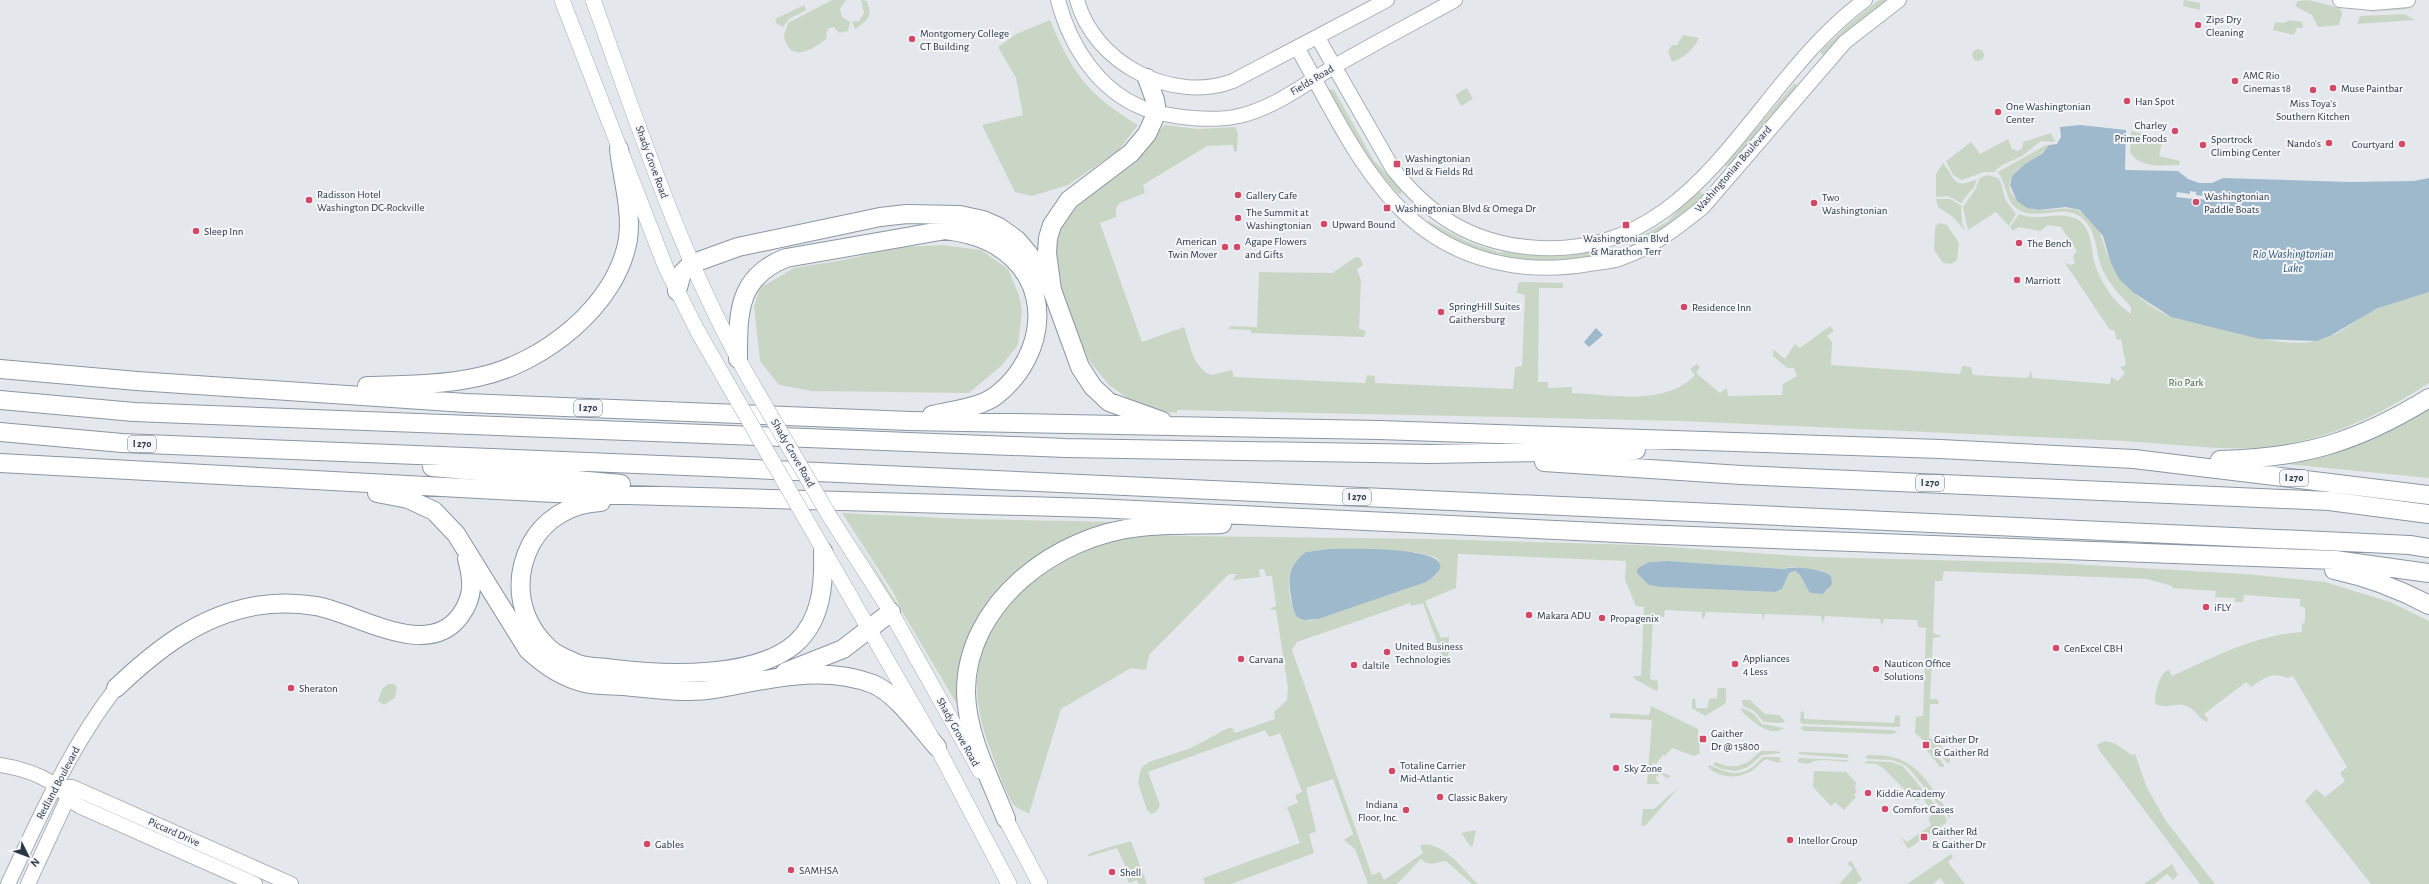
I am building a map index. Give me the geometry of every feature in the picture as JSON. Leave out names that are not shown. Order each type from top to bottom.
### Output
[{"type":"highway","points":[[1147,78],[1155,100],[1157,112],[1142,142],[1131,154],[1069,200],[1059,213],[1048,238],[1047,253],[1052,290],[1080,367],[1093,387],[1110,402],[1176,426]]},
{"type":"highway","points":[[282,391],[448,382],[480,377],[522,362],[567,334],[589,314],[611,284],[623,258],[629,227],[619,149]]},
{"type":"highway","points":[[677,291],[682,273],[691,264],[738,247],[880,217],[907,214],[960,215],[983,220],[1017,240],[1028,253],[1052,290]]},
{"type":"highway","points":[[738,359],[738,321],[744,294],[758,274],[772,263],[786,258],[946,230],[970,234],[996,245],[1017,263],[1030,280],[1038,308],[1037,333],[1028,357],[1016,376],[997,395],[977,404],[910,421]]},
{"type":"highway","name":"I 270","points":[[0,369],[282,391],[466,403],[910,421],[1379,430],[1940,449],[2159,461],[2429,495]]},
{"type":"highway","points":[[2159,461],[2255,459],[2307,451],[2333,445],[2370,431],[2429,398]]},
{"type":"highway","name":"I 270","points":[[0,400],[142,412],[896,442],[1073,448],[1430,454],[1740,475],[2329,501],[2429,514]]},
{"type":"highway","name":"I 270","points":[[0,432],[122,443],[710,467],[2410,545],[2429,548]]},
{"type":"highway","points":[[1430,454],[1600,450],[1812,451],[1882,454],[1940,449]]},
{"type":"highway","points":[[284,450],[481,472],[685,489],[701,497]]},
{"type":"highway","name":"I 270","points":[[0,463],[131,472],[554,493],[1094,508],[1329,518],[1639,534],[2335,560],[2429,573]]},
{"type":"highway","points":[[131,472],[171,481],[383,494],[402,498],[434,511],[456,534],[528,650],[543,664],[561,674],[585,683],[672,690],[713,689],[771,677],[823,675],[852,678],[874,685],[905,710],[938,747]]},
{"type":"highway","points":[[664,496],[644,500],[593,502],[575,507],[549,521],[536,534],[526,554],[519,579],[521,601],[531,625],[552,651],[580,665],[675,674],[745,666],[765,661],[796,643],[809,628],[817,611],[824,579],[823,551]]},
{"type":"highway","points":[[1006,819],[973,730],[966,694],[969,660],[976,640],[995,606],[1017,582],[1058,554],[1100,536],[1140,527],[1329,518]]},
{"type":"highway","points":[[116,688],[156,651],[201,623],[256,606],[316,606],[400,634],[415,636],[429,634],[444,628],[456,621],[467,606],[472,594],[472,576],[464,546]]},
{"type":"highway","points":[[2279,558],[2355,574],[2408,594],[2429,605]]},
{"type":"highway","points":[[771,677],[843,649],[869,631],[891,612]]},
{"type":"main road","name":"Shady Grove Road","points":[[562,0],[619,149],[677,291],[823,551],[938,747],[1009,884]]},
{"type":"main road","name":"Shady Grove Road","points":[[593,0],[661,189],[691,264],[738,359],[830,517],[891,612],[1006,819],[1040,884]]},
{"type":"street","name":"Fields Road","points":[[1058,0],[1072,39],[1084,61],[1099,79],[1143,108],[1188,118],[1214,119],[1239,116],[1271,104],[1315,79],[1334,66],[1455,0]]},
{"type":"street","points":[[1078,0],[1086,25],[1097,40],[1125,65],[1147,78],[1195,87],[1221,86],[1298,49],[1387,0]]},
{"type":"street","name":"Washingtonian Boulevard","points":[[1318,38],[1383,154],[1404,182],[1444,219],[1479,237],[1511,245],[1537,248],[1575,246],[1612,239],[1640,227],[1674,206],[1712,167],[1803,59],[1838,22],[1865,0]]},
{"type":"street","name":"Washingtonian Boulevard","points":[[1298,49],[1359,155],[1380,184],[1408,216],[1441,240],[1483,259],[1532,269],[1566,268],[1618,259],[1646,248],[1681,225],[1703,207],[1845,42],[1899,0]]},
{"type":"street","points":[[2340,0],[2373,3],[2408,0]]},
{"type":"street","points":[[1803,59],[1817,73]]},
{"type":"street","points":[[1712,167],[1726,180]]},
{"type":"street","name":"Redland Boulevard","points":[[8,884],[56,786],[87,728],[116,688]]},
{"type":"street","name":"Piccard Drive","points":[[0,765],[31,773],[254,884]]},
{"type":"street","name":"Redland Boulevard","points":[[28,884],[70,793]]},
{"type":"street","name":"Piccard Drive","points":[[70,793],[291,884]]},
{"type":"green space","points":[[832,0],[846,0],[840,9],[842,17],[850,22],[848,31],[839,33],[834,27],[829,28],[826,33],[827,38],[809,50],[796,52],[791,50],[786,44],[784,35],[788,23]]},
{"type":"green space","points":[[861,0],[867,1],[870,14],[865,22],[855,29],[852,22],[859,21],[864,13]]},
{"type":"green space","points":[[1879,0],[1890,0],[1824,55],[1821,54],[1821,51],[1849,24]]},
{"type":"green space","points":[[2184,0],[2200,3],[2200,10],[2183,6]]},
{"type":"green space","points":[[2308,0],[2340,8],[2342,14],[2339,25],[2318,27],[2312,15],[2295,6],[2298,1]]},
{"type":"green space","points":[[804,5],[806,10],[789,19],[783,27],[777,24],[775,19]]},
{"type":"green space","points":[[2404,8],[2413,9],[2364,12]]},
{"type":"green space","points":[[2405,14],[2415,20],[2357,24],[2360,16]]},
{"type":"green space","points":[[1050,20],[1074,69],[1094,93],[1138,125],[1118,151],[1068,185],[1032,196],[1015,192],[982,125],[1023,115],[1016,78],[998,47],[1016,34]]},
{"type":"green space","points":[[2290,20],[2302,22],[2303,28],[2297,28],[2294,35],[2273,30],[2275,22],[2284,23]]},
{"type":"green space","points":[[1683,35],[1699,38],[1688,53],[1680,59],[1672,62],[1668,51],[1672,45],[1677,45]]},
{"type":"green space","points":[[1976,49],[1980,49],[1984,55],[1980,61],[1976,61],[1972,57],[1972,53]]},
{"type":"green space","points":[[1795,83],[1798,87],[1728,168],[1726,167],[1725,164]]},
{"type":"green space","points":[[1467,88],[1473,99],[1461,106],[1455,95]]},
{"type":"green space","points":[[1331,89],[1334,90],[1374,161],[1402,189],[1401,194],[1398,194],[1364,155],[1329,91]]},
{"type":"green space","name":"Rio Park","points":[[1165,125],[1198,129],[1235,127],[1238,133],[1237,151],[1234,152],[1233,145],[1207,146],[1143,185],[1145,193],[1120,203],[1116,208],[1116,217],[1100,223],[1142,342],[1184,327],[1196,362],[1206,372],[1212,375],[1232,370],[1234,377],[1365,383],[1367,375],[1375,376],[1375,383],[1513,389],[1515,367],[1522,366],[1525,295],[1517,293],[1518,283],[1521,282],[1563,283],[1563,288],[1539,288],[1538,382],[1548,382],[1548,388],[1572,387],[1572,393],[1620,396],[1653,395],[1682,385],[1695,375],[1690,369],[1697,364],[1700,367],[1696,373],[1720,393],[1727,388],[1728,396],[1782,395],[1783,384],[1797,376],[1794,368],[1787,368],[1773,356],[1773,349],[1785,359],[1795,344],[1800,348],[1830,326],[1834,331],[1827,336],[1832,342],[1831,365],[1960,374],[1962,366],[1971,367],[1973,375],[2028,378],[2031,370],[2032,378],[2110,384],[2111,377],[2118,381],[2125,373],[2120,367],[2126,365],[2121,339],[2117,340],[2114,330],[2110,330],[2065,263],[2071,265],[2075,263],[2073,256],[2077,251],[2061,227],[2048,225],[2040,231],[2019,227],[2013,231],[2010,227],[2019,214],[2034,217],[2058,215],[2073,217],[2080,221],[2084,225],[2089,235],[2096,268],[2103,283],[2119,304],[2131,314],[2131,307],[2114,288],[2104,272],[2099,260],[2093,234],[2087,223],[2082,218],[2066,212],[2031,214],[2023,212],[2015,207],[2010,200],[1998,172],[2046,145],[2049,145],[2044,151],[2018,170],[2012,177],[2009,185],[2012,194],[2022,204],[2029,208],[2038,210],[2072,209],[2080,211],[2087,216],[2100,233],[2110,261],[2120,278],[2146,303],[2171,317],[2210,325],[2254,337],[2301,343],[2316,341],[2331,336],[2383,306],[2429,292],[2429,383],[2391,406],[2331,433],[2288,444],[2248,448],[2217,448],[2215,445],[2216,448],[2124,441],[1682,421],[1177,410],[1177,413],[1162,412],[1130,400],[1109,385],[1090,362],[1080,341],[1058,279],[1054,241],[1065,215]]},
{"type":"green space","points":[[2131,131],[2150,135],[2149,138],[2162,142],[2159,156],[2180,161],[2179,165],[2152,165],[2139,161],[2130,152]]},
{"type":"green space","points":[[2051,133],[2055,142],[2041,141],[2022,156],[2002,165],[1994,172],[1984,172],[1962,180],[1953,175],[1946,161],[1971,142],[1980,154],[2008,139],[2012,149],[2017,151],[2022,149],[2023,142]]},
{"type":"green space","points":[[1943,163],[1958,183],[1969,182],[1977,179],[1974,187],[1961,203],[1948,196],[1936,197],[1936,174]]},
{"type":"green space","points":[[1987,175],[1998,178],[2001,183],[2005,199],[2016,214],[2009,226],[1996,212],[1968,230],[1963,207],[1975,190],[1980,178]]},
{"type":"green space","points":[[1700,191],[1703,195],[1702,199],[1655,236],[1633,245],[1633,241],[1668,221],[1694,192]]},
{"type":"green space","points":[[1936,199],[1950,199],[1961,205],[1962,224],[1966,232],[1953,217],[1938,207]]},
{"type":"green space","points":[[1428,221],[1468,242],[1498,252],[1546,254],[1591,251],[1593,256],[1592,259],[1523,263],[1469,249],[1426,223]]},
{"type":"green space","points":[[1939,223],[1947,225],[1959,243],[1957,260],[1951,264],[1943,263],[1934,250],[1935,227]]},
{"type":"green space","points":[[943,245],[981,250],[1008,269],[1019,295],[1022,311],[1018,345],[1001,366],[969,393],[812,391],[779,385],[760,361],[754,306],[760,288],[794,268],[843,260],[901,247]]},
{"type":"green space","points":[[1356,257],[1360,258],[1363,265],[1357,269],[1361,280],[1359,329],[1366,331],[1364,337],[1251,333],[1251,330],[1229,329],[1230,326],[1257,327],[1259,272],[1332,273]]},
{"type":"green space","points":[[2429,408],[2429,478],[2287,464],[2325,455],[2361,442],[2395,427]]},
{"type":"green space","points":[[842,513],[965,519],[1116,522],[996,594],[964,716],[904,615],[893,592]]},
{"type":"green space","points":[[852,532],[898,605],[901,614],[959,713]]},
{"type":"green space","points":[[1152,535],[1433,539],[1640,545],[1813,557],[2054,563],[2245,574],[2325,582],[2390,602],[2429,621],[2429,884],[2371,884],[2305,801],[2316,789],[2325,797],[2345,781],[2340,773],[2347,767],[2293,676],[2287,678],[2277,675],[2268,676],[2251,687],[2246,682],[2204,714],[2208,719],[2207,722],[2187,706],[2162,706],[2155,703],[2160,679],[2169,670],[2172,676],[2251,642],[2268,637],[2302,632],[2302,624],[2305,622],[2305,608],[2300,606],[2300,599],[2244,595],[2243,602],[2235,602],[2235,598],[2215,597],[2216,591],[2172,588],[2172,586],[2147,579],[1944,571],[1942,581],[1935,581],[1933,633],[1942,636],[1933,638],[1930,699],[1937,699],[1939,702],[1938,704],[1930,704],[1929,738],[1938,740],[1950,760],[1949,764],[1915,733],[1916,717],[1923,716],[1926,628],[1918,627],[1917,620],[1884,619],[1882,626],[1880,619],[1825,616],[1823,624],[1821,616],[1765,614],[1763,621],[1762,614],[1706,612],[1704,619],[1702,617],[1702,612],[1665,610],[1664,617],[1653,617],[1650,679],[1658,681],[1658,690],[1656,691],[1633,678],[1634,676],[1641,676],[1644,607],[1636,606],[1625,580],[1626,561],[1458,554],[1456,588],[1425,601],[1441,638],[1449,637],[1448,661],[1446,665],[1436,664],[1443,659],[1423,603],[1411,606],[1410,603],[1297,642],[1292,650],[1372,875],[1380,872],[1384,880],[1423,853],[1420,845],[1428,845],[1445,851],[1478,884],[1472,884],[1446,861],[1430,864],[1421,859],[1397,884],[1368,884],[1355,849],[1344,840],[1353,834],[1333,779],[1306,788],[1316,831],[1309,834],[1314,853],[1231,884],[1205,884],[1203,878],[1300,843],[1287,807],[1298,803],[1295,795],[1302,792],[1280,733],[1269,737],[1265,730],[1148,772],[1160,805],[1157,811],[1152,814],[1147,810],[1138,783],[1141,768],[1149,762],[1191,748],[1228,728],[1232,728],[1235,733],[1275,719],[1274,712],[1287,700],[1288,688],[1276,610],[1269,609],[1276,606],[1272,576],[1266,576],[1264,569],[1259,570],[1260,577],[1233,580],[1236,574],[1229,574],[1149,655],[1146,670],[1131,668],[1061,709],[1029,814],[1014,805],[996,766],[980,714],[977,694],[979,664],[986,640],[998,617],[1015,597],[1035,579],[1057,563],[1081,551],[1106,542],[1130,537]],"holes":[[[1329,549],[1415,552],[1435,557],[1439,562],[1440,567],[1436,575],[1411,587],[1310,621],[1295,614],[1289,588],[1290,572],[1293,565],[1306,552]],[[1668,561],[1784,569],[1791,567],[1822,571],[1828,590],[1823,594],[1810,593],[1800,575],[1795,571],[1789,573],[1782,589],[1775,592],[1661,587],[1649,562]]]},
{"type":"green space","points":[[388,684],[394,684],[397,687],[395,698],[384,705],[378,701],[382,689]]},
{"type":"green space","points":[[1718,688],[1726,688],[1726,702],[1723,705],[1705,716],[1692,708],[1692,700],[1695,698],[1696,708],[1707,708],[1709,699],[1717,698]]},
{"type":"green space","points":[[1742,700],[1750,700],[1765,714],[1779,715],[1785,721],[1782,723],[1764,722],[1754,711],[1743,706]]},
{"type":"green space","points":[[1651,706],[1698,729],[1700,753],[1694,756],[1672,748],[1665,756],[1663,755],[1656,764],[1653,763],[1651,768],[1671,776],[1667,779],[1661,773],[1655,778],[1660,784],[1647,784],[1652,720],[1610,718],[1610,713],[1649,715]]},
{"type":"green space","points":[[1743,708],[1754,714],[1762,724],[1784,728],[1779,731],[1767,730],[1742,712],[1741,709]]},
{"type":"green space","points":[[1801,711],[1804,712],[1804,719],[1894,723],[1895,716],[1898,715],[1900,717],[1900,727],[1803,724],[1800,722]]},
{"type":"green space","points":[[1803,726],[1891,730],[1898,732],[1892,734],[1805,731],[1800,728]]},
{"type":"green space","points":[[2104,741],[2114,743],[2132,755],[2135,754],[2147,788],[2166,821],[2215,884],[2200,884],[2099,750],[2097,745]]},
{"type":"green space","points":[[1928,745],[1944,767],[1940,767],[1925,748]]},
{"type":"green space","points":[[1761,751],[1777,751],[1781,753],[1762,755],[1748,767],[1736,771],[1722,769],[1713,765],[1715,762],[1727,766],[1737,766],[1748,762]]},
{"type":"green space","points":[[1801,752],[1846,754],[1849,756],[1847,758],[1797,754]]},
{"type":"green space","points":[[1868,755],[1897,759],[1908,763],[1917,770],[1925,778],[1949,812],[1950,819],[1907,766],[1892,760],[1867,759],[1865,757]]},
{"type":"green space","points":[[1764,757],[1779,757],[1781,761],[1779,763],[1766,759],[1748,773],[1736,776],[1724,776],[1708,767],[1709,765],[1730,772],[1740,773],[1751,768]]},
{"type":"green space","points":[[1799,758],[1847,760],[1849,762],[1823,760],[1814,761],[1808,764],[1797,762]]},
{"type":"green space","points":[[1867,761],[1891,762],[1903,766],[1947,819],[1946,823],[1908,849],[1901,837],[1907,842],[1931,825],[1928,818],[1933,814],[1923,798],[1916,801],[1883,768],[1876,764],[1864,763]]},
{"type":"green space","points":[[1814,771],[1846,772],[1856,782],[1855,789],[1857,792],[1854,795],[1856,797],[1844,810],[1835,802],[1831,806],[1813,787]]},
{"type":"green space","points":[[1680,786],[1646,825],[1641,826],[1643,809],[1654,809]]},
{"type":"green space","points":[[1476,830],[1473,845],[1471,847],[1461,833]]},
{"type":"green space","points":[[1131,841],[1147,884],[1139,884],[1137,880],[1129,883],[1124,873],[1128,872],[1117,848],[1087,857],[1090,853]]},
{"type":"green space","points":[[1951,854],[1953,857],[1948,862],[1965,884],[1945,884],[1940,878],[1933,884],[1907,884]]},
{"type":"green space","points":[[1849,861],[1852,862],[1862,880],[1856,884],[1839,884],[1853,869],[1848,864]]},
{"type":"green space","points":[[2172,864],[2178,875],[2173,880],[2167,874],[2154,884],[2144,884]]},
{"type":"water","name":"Rio Washingtonian Lake","points":[[2080,125],[2126,130],[2125,170],[2178,171],[2188,179],[2199,183],[2212,183],[2223,178],[2349,182],[2414,181],[2429,178],[2429,292],[2378,308],[2330,336],[2317,341],[2260,339],[2171,317],[2134,293],[2119,279],[2110,261],[2103,236],[2080,210],[2066,207],[2039,210],[2027,208],[2017,201],[2010,185],[2012,176],[2025,164],[2043,153],[2049,145],[2057,144],[2061,137],[2060,127]]},
{"type":"water","points":[[1596,328],[1603,335],[1589,347],[1584,342]]},
{"type":"water","points":[[1329,549],[1381,549],[1405,551],[1425,555],[1438,561],[1439,570],[1426,582],[1318,619],[1304,620],[1297,617],[1293,607],[1289,582],[1291,571],[1296,561],[1306,552]]},
{"type":"water","points":[[1668,561],[1784,569],[1808,569],[1831,576],[1832,584],[1823,594],[1810,593],[1800,575],[1795,571],[1789,573],[1782,589],[1775,592],[1661,587],[1649,585],[1637,573],[1638,568],[1649,562]]},
{"type":"pier","name":"Washingtonian Paddle Boats","points":[[2190,191],[2196,192],[2196,195],[2216,197],[2216,201],[2199,199],[2198,205],[2193,204],[2194,199],[2176,197],[2177,192],[2190,194]]},
{"type":"place","name":"Zips Dry Cleaning","points":[[2198,25]]},
{"type":"place","name":"Montgomery College CT Building","points":[[912,39]]},
{"type":"place","name":"AMC Rio Cinemas 18","points":[[2235,81]]},
{"type":"place","name":"Muse Paintbar","points":[[2333,88]]},
{"type":"place","name":"Miss Toya's Southern Kitchen","points":[[2313,90]]},
{"type":"place","name":"Han Spot","points":[[2127,101]]},
{"type":"place","name":"One Washingtonian Center","points":[[1998,112]]},
{"type":"place","name":"Charley Prime Foods","points":[[2175,131]]},
{"type":"place","name":"Nando's","points":[[2329,143]]},
{"type":"place","name":"Courtyard","points":[[2402,144]]},
{"type":"place","name":"Sportrock Climbing Center","points":[[2203,145]]},
{"type":"place","name":"Washingtonian Blvd & Fields Rd","points":[[1397,164]]},
{"type":"place","name":"Gallery Cafe","points":[[1238,195]]},
{"type":"place","name":"Radisson Hotel Washington DC-Rockville","points":[[309,200]]},
{"type":"place","name":"Washingtonian Paddle Boats","points":[[2196,202]]},
{"type":"place","name":"Two Washingtonian","points":[[1814,203]]},
{"type":"place","name":"Washingtonian Blvd & Omega Dr","points":[[1387,208]]},
{"type":"place","name":"The Summit at Washingtonian","points":[[1238,218]]},
{"type":"place","name":"Upward Bound","points":[[1324,224]]},
{"type":"place","name":"Washingtonian Blvd & Marathon Terr","points":[[1626,225]]},
{"type":"place","name":"Sleep Inn","points":[[196,231]]},
{"type":"place","name":"The Bench","points":[[2019,243]]},
{"type":"place","name":"American Twin Mover","points":[[1225,247]]},
{"type":"place","name":"Agape Flowers and Gifts","points":[[1237,247]]},
{"type":"place","name":"Marriott","points":[[2017,280]]},
{"type":"place","name":"Residence Inn","points":[[1684,307]]},
{"type":"place","name":"SpringHill Suites Gaithersburg","points":[[1441,312]]},
{"type":"place","name":"iFLY","points":[[2206,607]]},
{"type":"place","name":"Makara ADU","points":[[1529,615]]},
{"type":"place","name":"Propagenix","points":[[1602,618]]},
{"type":"place","name":"CenExcel CBH","points":[[2056,648]]},
{"type":"place","name":"United Business Technologies","points":[[1387,652]]},
{"type":"place","name":"Carvana","points":[[1241,659]]},
{"type":"place","name":"Appliances 4 Less","points":[[1735,664]]},
{"type":"place","name":"daltile","points":[[1354,665]]},
{"type":"place","name":"Nauticon Office Solutions","points":[[1876,669]]},
{"type":"place","name":"Sheraton","points":[[291,688]]},
{"type":"place","name":"Gaither Dr @ 15800","points":[[1703,739]]},
{"type":"place","name":"Gaither Dr & Gaither Rd","points":[[1926,745]]},
{"type":"place","name":"Sky Zone","points":[[1616,768]]},
{"type":"place","name":"Totaline Carrier Mid-Atlantic","points":[[1392,771]]},
{"type":"place","name":"Kiddie Academy","points":[[1868,793]]},
{"type":"place","name":"Classic Bakery","points":[[1440,797]]},
{"type":"place","name":"Comfort Cases","points":[[1885,809]]},
{"type":"place","name":"Indiana Floor, Inc.","points":[[1406,810]]},
{"type":"place","name":"Gaither Rd & Gaither Dr","points":[[1924,837]]},
{"type":"place","name":"Intellor Group","points":[[1790,840]]},
{"type":"place","name":"Gables","points":[[647,844]]},
{"type":"place","name":"SAMHSA","points":[[791,870]]},
{"type":"place","name":"Shell","points":[[1112,872]]}]
